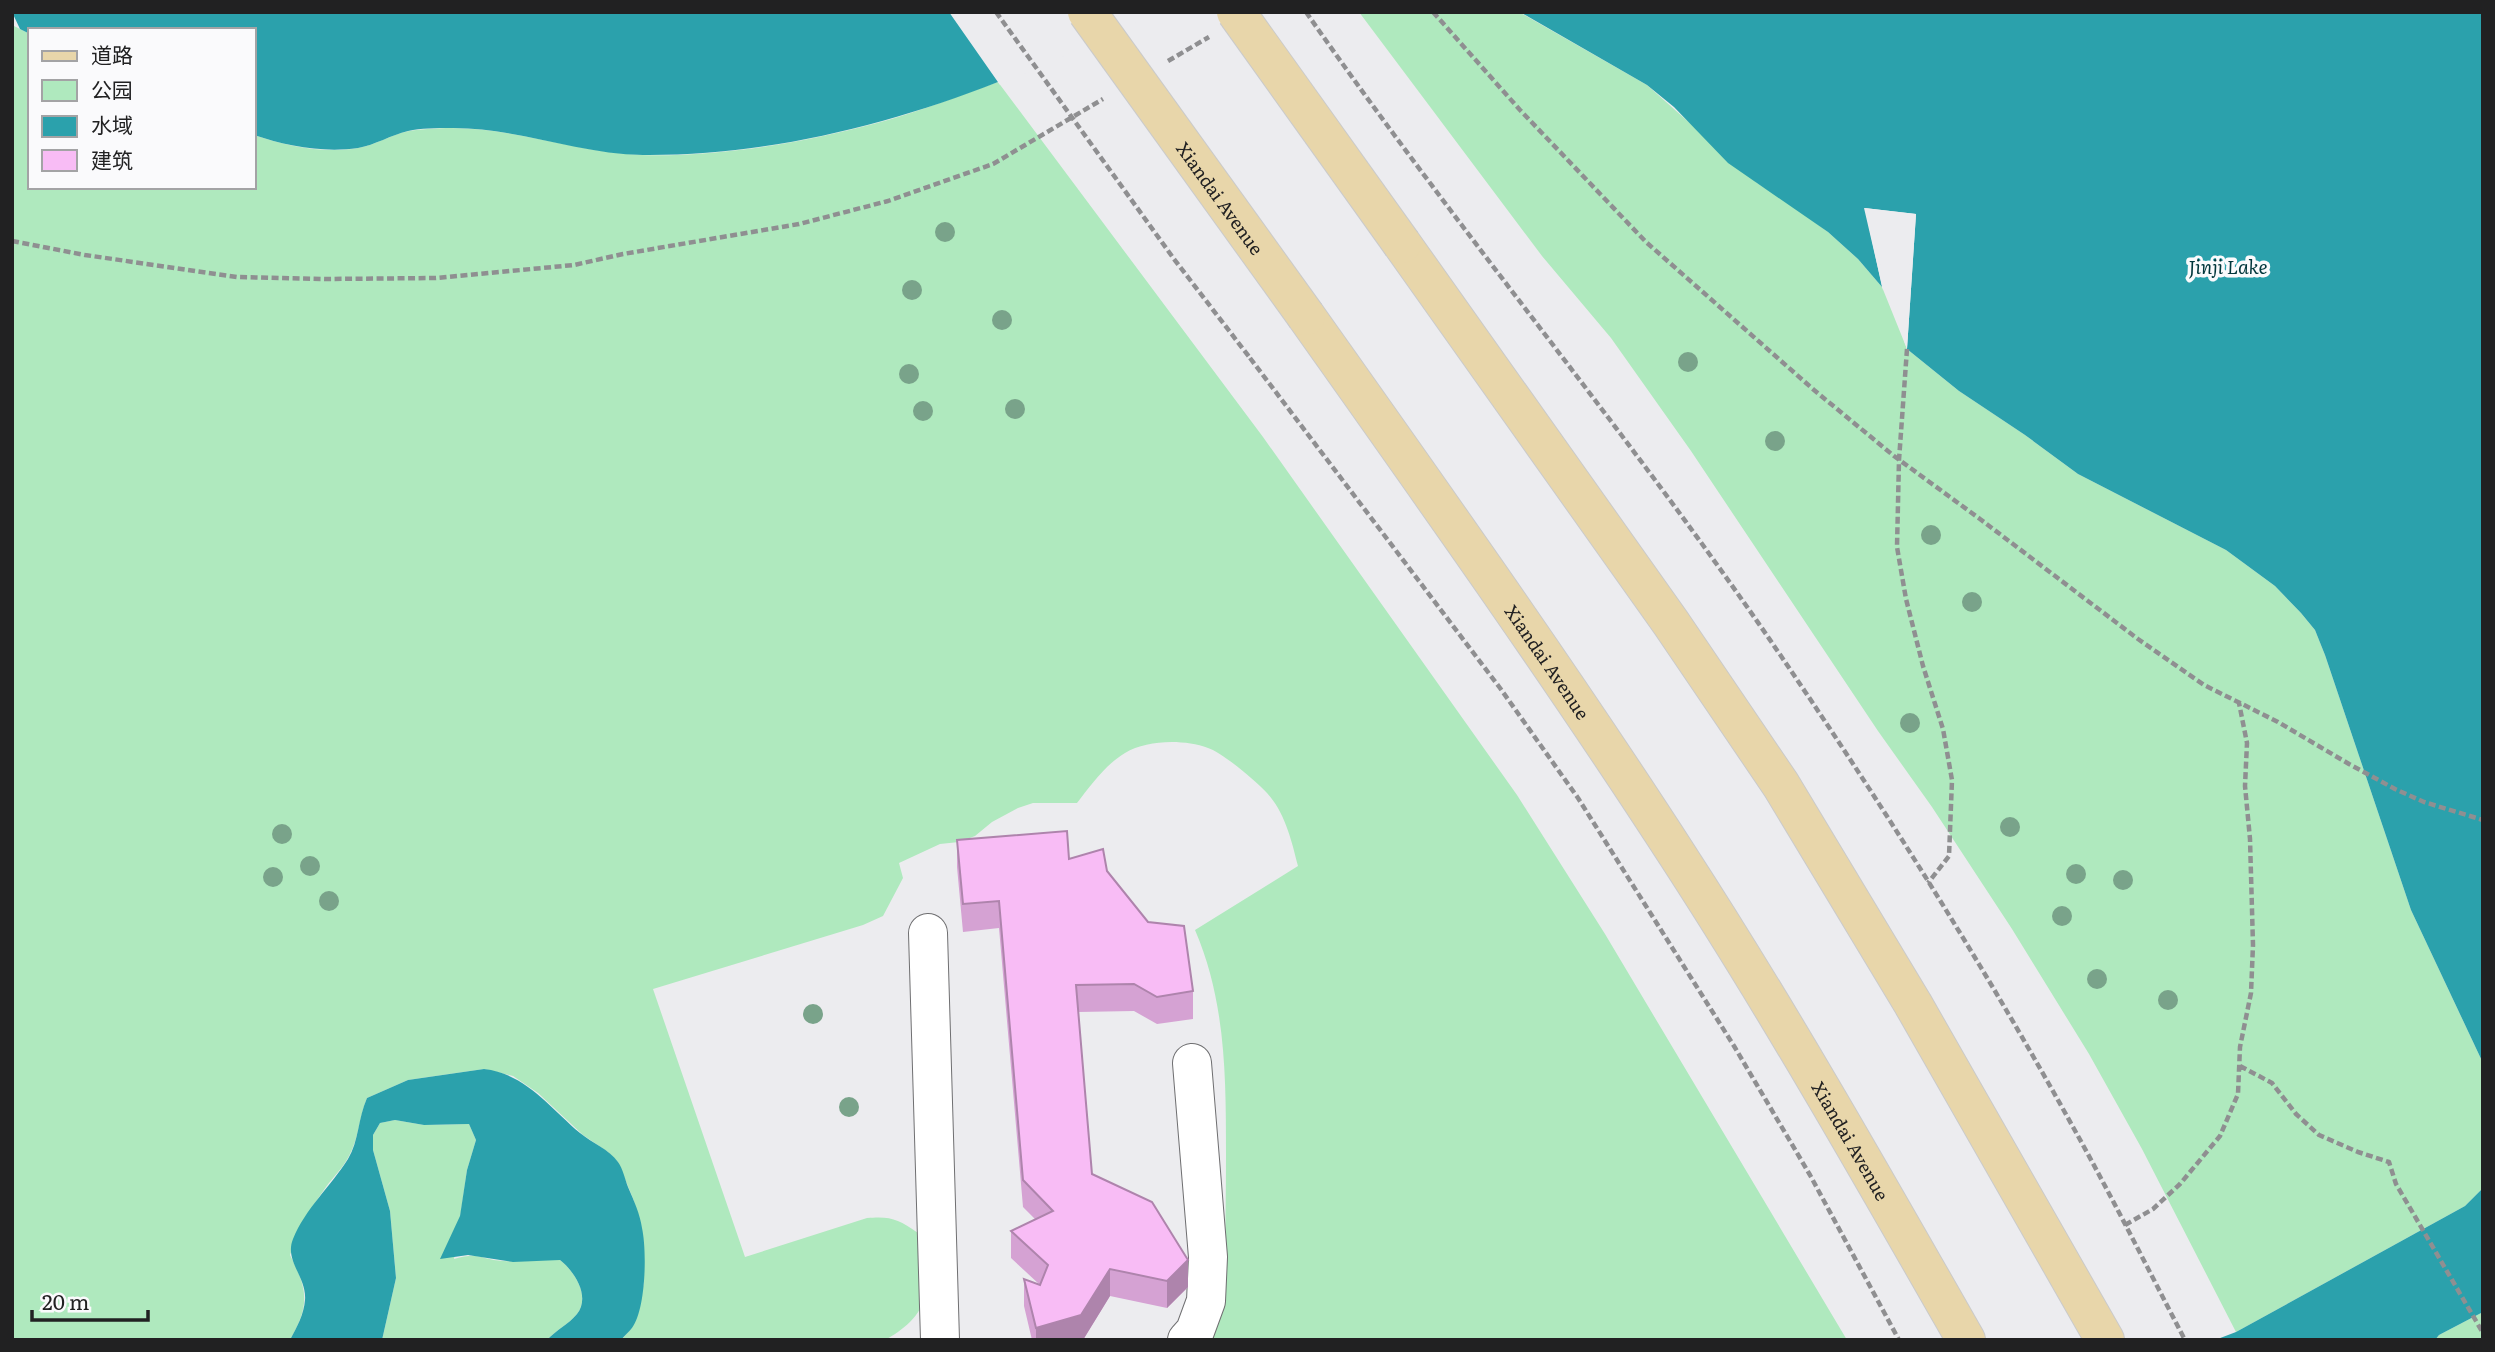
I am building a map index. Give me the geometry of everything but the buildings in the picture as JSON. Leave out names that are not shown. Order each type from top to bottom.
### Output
[{"type":"main road","name":"Xiandai Avenue","points":[[1087,12],[1306,316],[1566,687],[1679,856],[1804,1058],[1966,1340]]},
{"type":"main road","points":[[1226,23],[1402,244],[1671,622],[1781,785],[1913,1004],[2105,1340]]},
{"type":"street","points":[[928,933],[940,1340]]},
{"type":"street","points":[[1187,1340],[1195,1331],[1206,1301],[1208,1256],[1192,1063]]},
{"type":"path","points":[[996,12],[1174,259],[1500,688],[1578,798],[1734,1046],[1810,1175],[1899,1340]]},
{"type":"path","points":[[1307,12],[1451,209],[1597,401],[1767,635],[1894,825],[2073,1127],[2184,1338]]},
{"type":"path","points":[[1433,12],[1520,110],[1646,242],[1814,390],[1899,460],[2138,639],[2204,685],[2395,789],[2424,802],[2483,821]]},
{"type":"path","points":[[1157,67],[1226,23]]},
{"type":"path","points":[[12,241],[85,255],[237,277],[436,278],[575,265],[623,254],[799,224],[888,201],[993,164],[1110,94]]},
{"type":"path","points":[[12,235],[23,243]]},
{"type":"path","points":[[1907,349],[1899,460],[1897,547],[1906,599],[1923,667],[1943,729],[1952,780],[1949,856],[1928,883]]},
{"type":"path","points":[[2125,1226],[2153,1209],[2171,1193],[2220,1136],[2238,1094],[2239,1066],[2251,993],[2253,945],[2250,839],[2245,786],[2246,743],[2238,702]]},
{"type":"path","points":[[2239,1066],[2272,1083],[2296,1114],[2319,1135],[2389,1162],[2396,1184],[2483,1332]]},
{"type":"green space","points":[[1359,12],[1519,12],[1647,85],[1757,183],[1828,232],[1858,259],[1882,287],[1907,349],[1959,391],[2078,474],[2226,550],[2275,586],[2301,613],[2315,630],[2325,655],[2411,910],[2483,1063],[2483,1188],[2465,1206],[2236,1332],[2142,1149],[2089,1054],[1932,807],[1878,731],[1691,451],[1611,338],[1542,256]]},
{"type":"green space","points":[[12,25],[28,33],[28,189],[256,189],[256,136],[306,148],[345,150],[365,147],[409,131],[451,128],[499,132],[593,150],[641,155],[730,151],[820,137],[877,123],[998,82],[1263,437],[1517,795],[1605,934],[1847,1340],[1212,1340],[1218,1325],[1225,1289],[1224,1069],[1213,985],[1195,930],[1298,866],[1283,818],[1267,793],[1222,755],[1198,745],[1177,742],[1144,745],[1125,753],[1105,769],[1077,803],[1033,803],[1018,808],[992,822],[975,836],[959,842],[940,844],[899,863],[903,878],[883,916],[863,925],[653,989],[745,1257],[867,1218],[894,1219],[918,1233],[925,1282],[923,1302],[910,1322],[885,1340],[621,1340],[632,1328],[644,1283],[634,1201],[618,1162],[583,1135],[538,1093],[513,1076],[484,1069],[408,1080],[367,1098],[349,1156],[320,1195],[290,1255],[303,1288],[304,1307],[290,1340],[12,1340]]},
{"type":"green space","points":[[395,1120],[424,1125],[469,1124],[476,1140],[467,1170],[454,1259],[475,1256],[504,1261],[560,1260],[571,1271],[579,1284],[581,1307],[574,1318],[547,1340],[382,1340],[396,1278],[390,1211],[373,1150],[373,1135],[380,1123]]},
{"type":"green space","points":[[2483,1312],[2483,1340],[2435,1340],[2439,1335]]},
{"type":"water","points":[[12,12],[1151,12],[998,82],[868,125],[779,144],[734,150],[643,155],[618,154],[498,132],[439,128],[413,130],[358,148],[305,148],[256,136],[256,28],[28,28],[28,33],[20,29]]},
{"type":"water","name":"Jinji Lake","points":[[1520,12],[2483,12],[2483,1063],[2411,910],[2325,655],[2315,630],[2301,613],[2275,586],[2226,550],[2078,474],[1959,391],[1907,349],[1916,214],[1865,208],[1882,287],[1858,259],[1828,232],[1728,163],[1674,107],[1647,85]]},
{"type":"water","points":[[484,1069],[512,1077],[525,1085],[580,1133],[610,1153],[620,1165],[638,1213],[644,1238],[643,1294],[632,1328],[621,1340],[547,1340],[570,1321],[581,1307],[579,1284],[560,1260],[513,1262],[468,1255],[440,1259],[460,1216],[467,1170],[476,1140],[469,1124],[424,1125],[395,1120],[380,1123],[373,1135],[373,1150],[390,1211],[396,1278],[382,1340],[290,1340],[302,1315],[305,1300],[303,1284],[291,1255],[293,1239],[304,1218],[348,1159],[367,1098],[408,1080]]},
{"type":"water","points":[[2483,1188],[2483,1312],[2439,1335],[2435,1340],[2215,1340],[2236,1332],[2465,1206]]},
{"type":"pier","points":[[949,12],[1155,12],[1000,85]]},
{"type":"pier","points":[[1864,208],[1916,214],[1907,349],[1904,341],[1913,217],[1869,212],[1885,286],[1883,290]]}]
